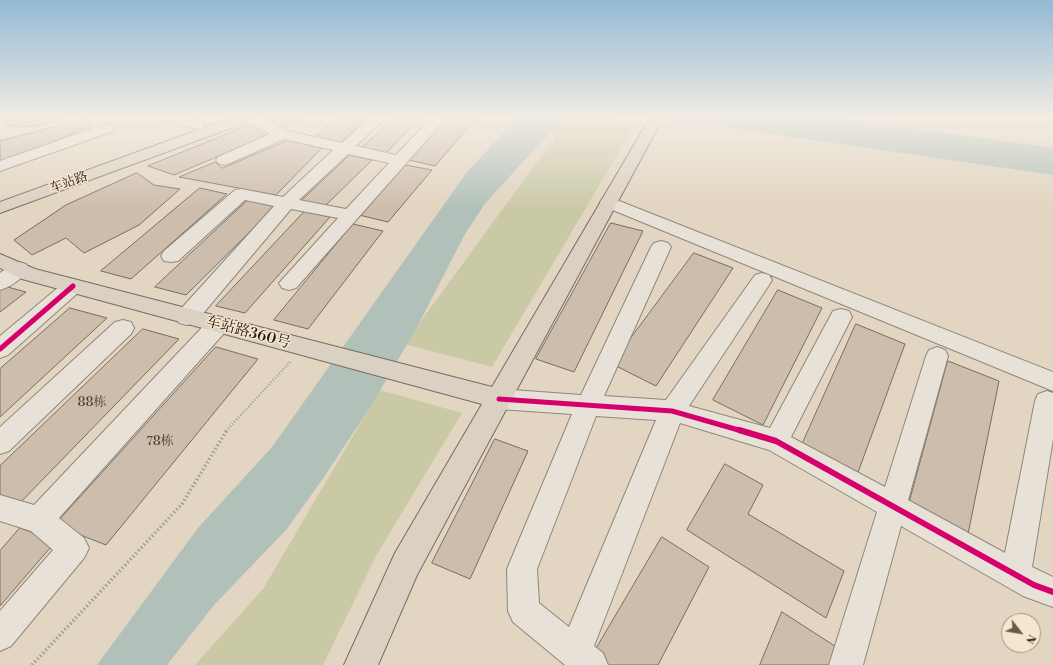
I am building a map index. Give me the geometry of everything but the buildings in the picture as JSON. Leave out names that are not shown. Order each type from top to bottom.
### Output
[{"type":"main road","name":"车站路","points":[[0,196],[137,147]]},
{"type":"main road","name":"车站路","points":[[0,208],[168,147]]},
{"type":"main road","points":[[361,665],[406,564],[641,147]]},
{"type":"main road","name":"车站路360号","points":[[9,264],[29,274],[499,399]]},
{"type":"street","points":[[0,166],[54,147]]},
{"type":"street","points":[[224,160],[253,147]]},
{"type":"street","points":[[337,147],[400,161]]},
{"type":"street","points":[[289,283],[413,147]]},
{"type":"street","points":[[187,317],[287,202],[345,149]]},
{"type":"street","points":[[171,256],[241,194],[287,202],[350,216]]},
{"type":"street","points":[[609,202],[1050,391],[1016,575]]},
{"type":"street","points":[[661,247],[588,405],[522,568],[524,611],[583,658],[672,410],[762,280]]},
{"type":"street","points":[[0,282],[9,264]]},
{"type":"street","points":[[2,346],[73,286]]},
{"type":"street","points":[[776,441],[841,317]]},
{"type":"street","points":[[39,520],[218,325]]},
{"type":"street","points":[[0,443],[123,328]]},
{"type":"street","points":[[846,665],[937,356]]},
{"type":"street","points":[[499,399],[672,410],[776,441],[1034,585],[1053,592]]},
{"type":"street","points":[[0,635],[74,548],[39,520],[2,511]]},
{"type":"path","points":[[32,665],[182,504],[222,434],[304,347]]},
{"type":"green space","points":[[548,147],[622,147],[492,367],[404,344]]},
{"type":"green space","points":[[380,390],[462,413],[376,556],[323,665],[195,665],[263,589]]},
{"type":"shaded area","points":[[490,147],[536,147],[484,205],[465,234],[416,329],[371,406],[322,480],[286,530],[214,605],[167,665],[97,665],[198,528],[272,447],[467,172]]},
{"type":"shaded area","points":[[861,147],[1053,148],[1053,175]]},
{"type":"cycle path","points":[[0,349],[73,286]]},
{"type":"cycle path","points":[[499,399],[672,411],[776,441],[1034,585],[1053,592]]}]
